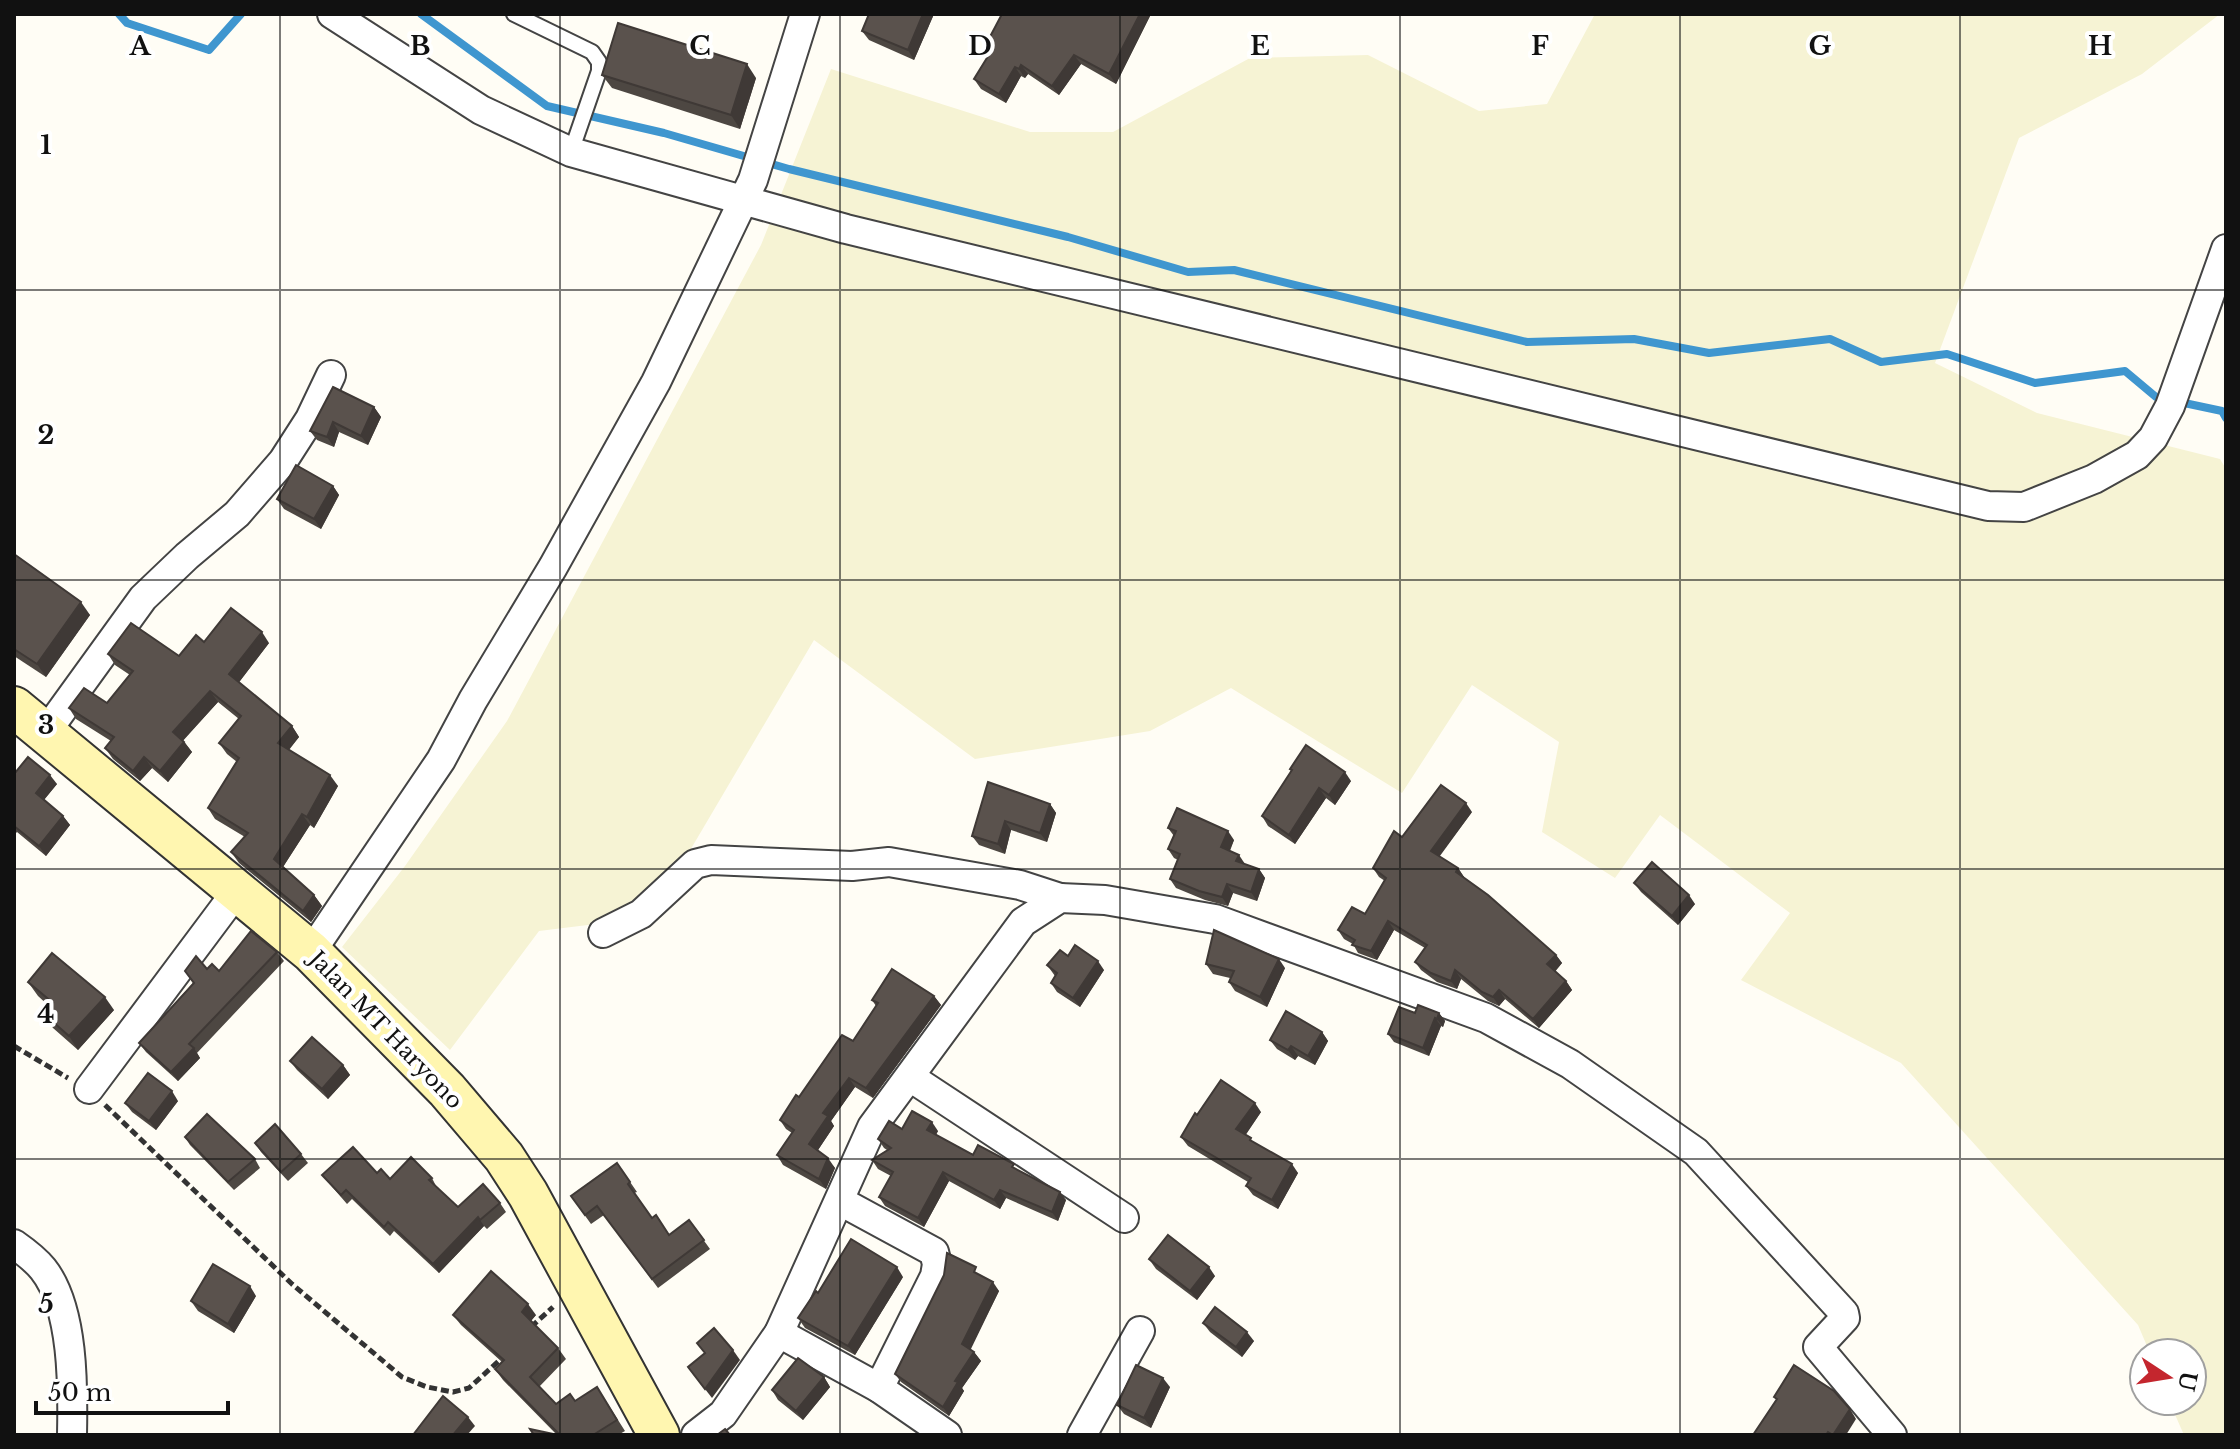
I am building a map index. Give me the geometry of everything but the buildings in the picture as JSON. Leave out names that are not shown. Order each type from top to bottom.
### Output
[{"type":"main road","name":"Jalan MT Haryono","points":[[14,707],[311,952],[447,1090],[484,1132],[528,1194],[659,1435]]},
{"type":"street","points":[[332,14],[481,110],[574,144],[748,190],[877,237],[1988,506],[2024,507],[2094,479],[2137,455],[2153,438],[2172,400],[2226,249]]},
{"type":"street","points":[[311,952],[441,760],[656,382],[748,190],[805,14]]},
{"type":"street","points":[[46,732],[143,598],[237,514],[283,461],[310,419],[331,375]]},
{"type":"street","points":[[603,933],[641,914],[695,864],[711,860],[852,866],[889,862],[1020,885],[1060,898],[1105,900],[1215,919],[1486,1018],[1570,1064],[1696,1152],[1844,1313],[1845,1318],[1818,1347],[1892,1435]]},
{"type":"street","points":[[89,1089],[237,891]]},
{"type":"street","points":[[696,1435],[723,1414],[779,1333],[872,1127],[1023,922],[1060,898]]},
{"type":"street","points":[[910,1077],[1124,1218]]},
{"type":"street","points":[[840,1201],[934,1252],[937,1264],[935,1276],[879,1388]]},
{"type":"street","points":[[14,1244],[44,1271],[58,1301],[68,1334],[73,1389],[72,1435]]},
{"type":"street","points":[[1082,1435],[1140,1331]]},
{"type":"street","points":[[779,1333],[879,1388],[947,1435]]},
{"type":"lane","points":[[514,14],[592,52],[599,62],[594,88],[574,144]]},
{"type":"path","points":[[14,1046],[89,1089],[292,1284],[402,1377],[427,1387],[453,1392],[469,1388],[512,1348]]},
{"type":"path","points":[[528,1330],[577,1285]]},
{"type":"shaded area","points":[[1595,14],[2220,14],[2142,74],[2019,138],[1935,363],[2037,413],[2220,459],[2226,469],[2226,1435],[2184,1435],[2176,1417],[2208,1417],[2208,1337],[2143,1337],[2138,1325],[1901,1063],[1741,980],[1790,913],[1660,815],[1615,878],[1542,832],[1559,742],[1472,685],[1402,793],[1231,688],[1150,731],[975,759],[814,640],[682,864],[604,923],[539,931],[450,1050],[342,947],[405,866],[507,721],[761,245],[831,69],[1030,132],[1113,132],[1250,58],[1368,55],[1479,111],[1547,104]]},
{"type":"waterway","points":[[119,14],[127,23],[209,50],[241,14]]},
{"type":"waterway","points":[[421,14],[547,106],[1068,237],[1188,272],[1234,270],[1527,342],[1634,339],[1709,353],[1830,339],[1881,362],[1947,354],[2035,383],[2125,371],[2156,397],[2222,411],[2226,418]]}]
